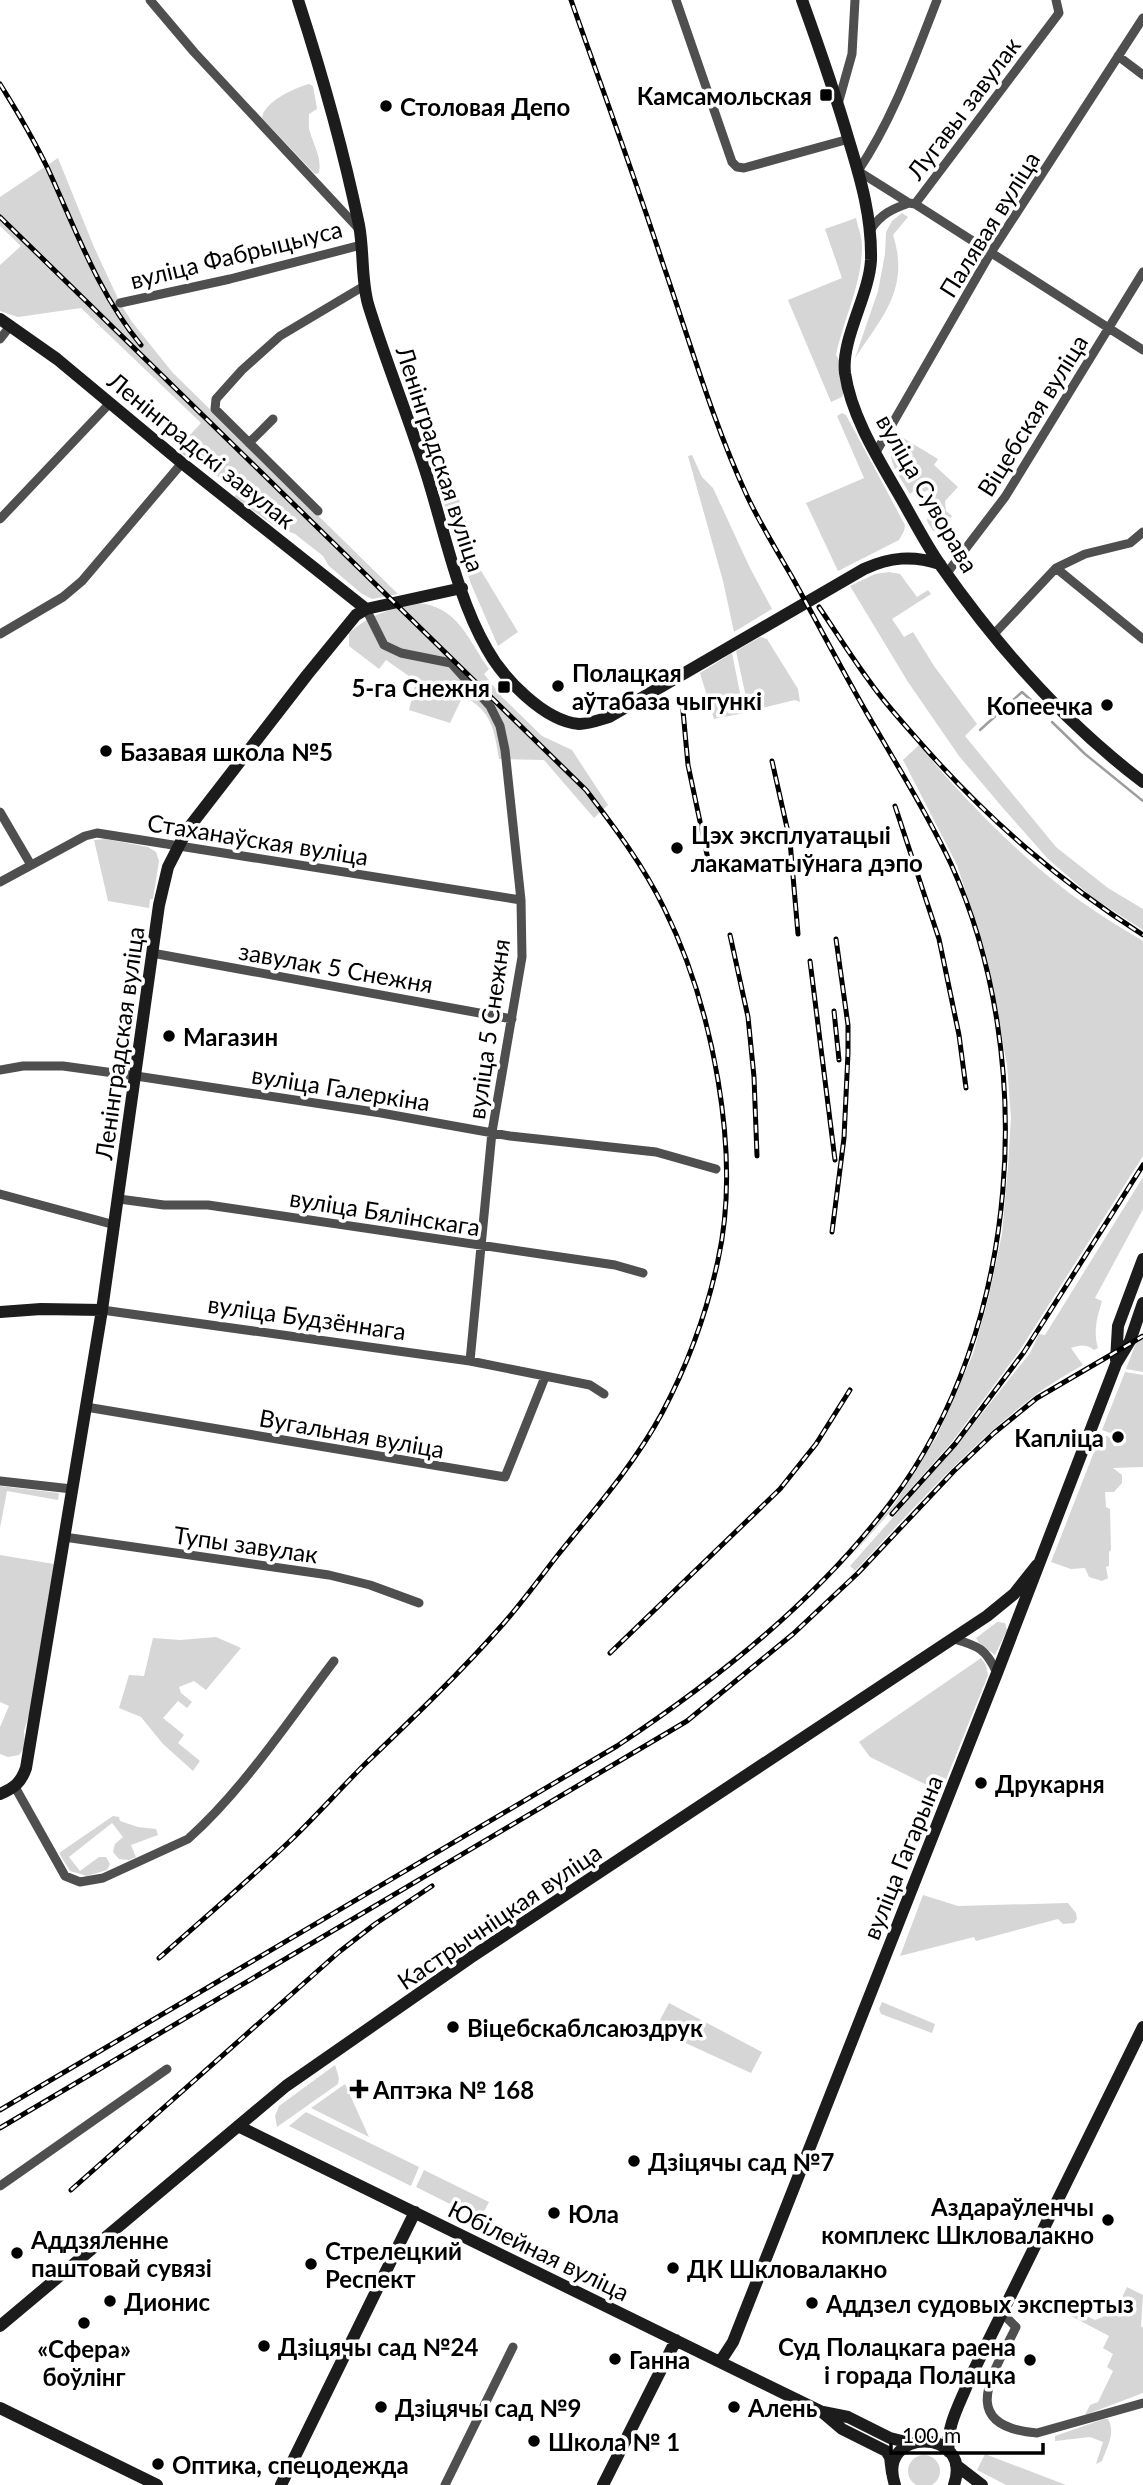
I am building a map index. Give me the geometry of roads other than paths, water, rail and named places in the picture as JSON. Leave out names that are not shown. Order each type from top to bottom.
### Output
[{"type":"street","points":[[150,0],[194,52],[360,230]]},
{"type":"street","name":"Ленінградская вуліца","points":[[15,1787],[26,1768],[102,1310],[159,905],[168,867],[187,830],[347,624],[366,609],[461,588],[426,474],[367,301],[360,230],[345,160],[298,0]]},
{"type":"street","points":[[676,0],[732,162],[737,167],[744,168],[849,139]]},
{"type":"street","name":"вуліца Суворава","points":[[802,0],[838,104],[868,204],[871,263],[862,304],[845,357],[845,373],[875,454],[943,569],[994,634],[1058,709],[1143,782]]},
{"type":"street","points":[[838,104],[852,54],[855,0]]},
{"type":"street","points":[[937,0],[903,88],[870,154],[858,171],[1143,350]]},
{"type":"street","name":"Лугавы завулак","points":[[912,203],[1059,13],[1056,0]]},
{"type":"street","name":"Палявая вуліца","points":[[875,454],[990,254],[1143,19]]},
{"type":"street","points":[[1118,56],[1143,75]]},
{"type":"street","points":[[871,229],[887,211],[912,203]]},
{"type":"street","name":"вуліца Фабрыцыуса","points":[[120,303],[230,279],[362,245]]},
{"type":"street","name":"Віцебская вуліца","points":[[943,569],[1005,497],[1143,272]]},
{"type":"street","points":[[318,511],[215,409],[216,399],[242,370],[280,336],[365,286]]},
{"type":"street","points":[[0,339],[5,322]]},
{"type":"street","name":"Ленінградскі завулак","points":[[5,322],[57,359],[182,463],[366,609]]},
{"type":"street","points":[[0,519],[110,403]]},
{"type":"street","points":[[250,443],[273,419]]},
{"type":"street","points":[[0,634],[63,597],[82,581],[182,463]]},
{"type":"street","points":[[994,634],[1056,568],[1085,554],[1130,543],[1143,532]]},
{"type":"street","points":[[461,588],[471,620],[488,652],[512,681],[549,714],[580,724],[593,723],[609,716],[880,561],[900,557],[927,560],[943,569]]},
{"type":"street","points":[[1056,568],[1143,639]]},
{"type":"street","name":"вуліца 5 Снежня","points":[[366,609],[384,645],[401,653],[451,663],[490,706],[500,726],[505,750],[521,900],[522,957],[492,1132],[470,1361]]},
{"type":"street","points":[[0,812],[31,865]]},
{"type":"street","name":"Стаханаўская вуліца","points":[[0,882],[85,836],[97,833],[521,900]]},
{"type":"street","name":"завулак 5 Снежня","points":[[152,953],[512,1019]]},
{"type":"street","name":"вуліца Галеркіна","points":[[0,1070],[23,1066],[63,1066],[136,1076],[492,1132],[656,1153],[716,1169]]},
{"type":"street","points":[[0,1194],[115,1225]]},
{"type":"street","name":"вуліца Бялінскага","points":[[119,1199],[164,1205],[208,1205],[615,1265],[643,1273]]},
{"type":"street","name":"вуліца Гагарына","points":[[1116,1364],[1118,1326],[1142,1265]]},
{"type":"street","name":"вуліца Гагарына","points":[[720,2362],[733,2342],[743,2317],[998,1673],[1116,1364],[1130,1341],[1143,1303]]},
{"type":"street","name":"вуліца Будзённага","points":[[0,1312],[41,1309],[102,1310],[470,1361],[590,1385],[604,1394]]},
{"type":"street","name":"Вугальная вуліца","points":[[86,1407],[505,1477],[544,1377]]},
{"type":"street","points":[[0,1481],[72,1489]]},
{"type":"street","name":"Тупы завулак","points":[[64,1537],[330,1575],[370,1585],[419,1603]]},
{"type":"street","name":"Кастрычніцкая вуліца","points":[[0,2326],[286,2085],[470,1958],[954,1639],[1014,1594],[1037,1565]]},
{"type":"street","points":[[954,1639],[985,1651],[998,1673]]},
{"type":"street","points":[[0,1794],[15,1787],[65,1876],[80,1882],[103,1878],[188,1839],[200,1829],[229,1797],[334,1661]]},
{"type":"street","points":[[982,2485],[956,2465],[949,2452],[949,2429],[1001,2312],[1143,2027]]},
{"type":"street","points":[[0,2186],[167,2069]]},
{"type":"street","name":"Юбілейная вуліца","points":[[238,2126],[822,2412],[842,2429],[886,2451],[893,2471]]},
{"type":"street","points":[[281,2485],[415,2212]]},
{"type":"street","points":[[1001,2312],[1016,2327],[988,2386],[986,2399],[995,2420],[1019,2431],[1037,2433],[1143,2403]]},
{"type":"street","points":[[603,2485],[676,2340]]},
{"type":"street","points":[[445,2485],[513,2347]]},
{"type":"street","points":[[882,2485],[910,2444],[924,2440],[942,2425],[970,2378]]},
{"type":"street","points":[[0,2408],[157,2485]]},
{"type":"street","name":"Юбілейная вуліца","points":[[822,2412],[848,2417],[890,2438],[910,2444]]},
{"type":"street","points":[[924,2440],[939,2443],[949,2452]]},
{"type":"street","points":[[954,2485],[956,2465]]},
{"type":"waterway","points":[[980,730],[1022,692],[1047,717]]},
{"type":"waterway","points":[[1052,722],[1085,754],[1143,801]]},
{"type":"railway","points":[[0,2110],[617,1746],[729,1665],[831,1572],[891,1502],[935,1433],[968,1357],[990,1276],[1003,1191],[1005,1106],[997,1021],[979,940],[951,864],[917,798],[856,695],[735,470],[702,382],[571,0]]},
{"type":"railway","points":[[0,84],[43,158],[100,283],[141,345]]},
{"type":"railway","points":[[0,217],[586,790],[647,877],[681,947],[709,1034],[724,1127],[725,1218],[713,1280],[702,1319],[680,1377],[639,1451],[518,1606],[471,1659],[291,1840],[159,1958]]},
{"type":"railway","points":[[819,607],[883,699],[975,801],[1055,872],[1143,935]]},
{"type":"railway","points":[[682,700],[688,765],[709,864]]},
{"type":"railway","points":[[772,761],[790,841],[798,934]]},
{"type":"railway","points":[[895,806],[939,939],[959,1035],[966,1088]]},
{"type":"railway","points":[[730,935],[748,1017],[754,1077],[757,1156]]},
{"type":"railway","points":[[832,1232],[844,1138],[848,1053],[848,1025],[836,939]]},
{"type":"railway","points":[[810,961],[835,1160]]},
{"type":"railway","points":[[834,1011],[839,1060]]},
{"type":"railway","points":[[892,1514],[955,1444],[1024,1352],[1143,1165]]},
{"type":"railway","points":[[0,2128],[687,1721],[793,1634],[858,1573],[954,1471],[994,1433],[1037,1398],[1143,1336]]},
{"type":"railway","points":[[610,1653],[780,1489],[816,1444],[850,1390]]},
{"type":"railway","points":[[71,2190],[339,1952],[432,1886]]},
{"type":"place","name":"Камсамольская","points":[[826,95]]},
{"type":"place","name":"Столовая Депо","points":[[386,106]]},
{"type":"place","name":"Полацкая аўтабаза чыгункі","points":[[558,686]]},
{"type":"place","name":"5-га Снежня","points":[[504,687]]},
{"type":"place","name":"Копеечка","points":[[1107,705]]},
{"type":"place","name":"Базавая школа №5","points":[[106,751]]},
{"type":"place","name":"Цэх эксплуатацыі лакаматыўнага дэпо","points":[[677,848]]},
{"type":"place","name":"Магазин","points":[[169,1036]]},
{"type":"place","name":"Капліца","points":[[1118,1437]]},
{"type":"place","name":"Друкарня","points":[[981,1783]]},
{"type":"place","name":"Віцебскаблсаюздрук","points":[[453,2027]]},
{"type":"place","name":"Аптэка № 168","points":[[359,2089]]},
{"type":"place","name":"Дзіцячы сад №7","points":[[634,2161]]},
{"type":"place","name":"Юла","points":[[554,2213]]},
{"type":"place","name":"Аздараўленчы комплекс Шкловалакно","points":[[1108,2220]]},
{"type":"place","name":"Аддзяленне паштовай сувязі","points":[[17,2253]]},
{"type":"place","name":"Стрелецкий Респект","points":[[311,2264]]},
{"type":"place","name":"ДК Шкловалакно","points":[[673,2268]]},
{"type":"place","name":"Дионис","points":[[110,2301]]},
{"type":"place","name":"Аддзел судовых экспертыз","points":[[812,2303]]},
{"type":"place","name":"«Сфера» боўлінг","points":[[84,2323]]},
{"type":"place","name":"Дзіцячы сад №24","points":[[264,2346]]},
{"type":"place","name":"Ганна","points":[[615,2359]]},
{"type":"place","name":"Суд Полацкага раена і горада Полацка","points":[[1030,2360]]},
{"type":"place","name":"Дзіцячы сад №9","points":[[381,2407]]},
{"type":"place","name":"Алень","points":[[734,2407]]},
{"type":"place","name":"Школа № 1","points":[[534,2441]]},
{"type":"place","name":"Оптика, спецодежда","points":[[158,2464]]}]
